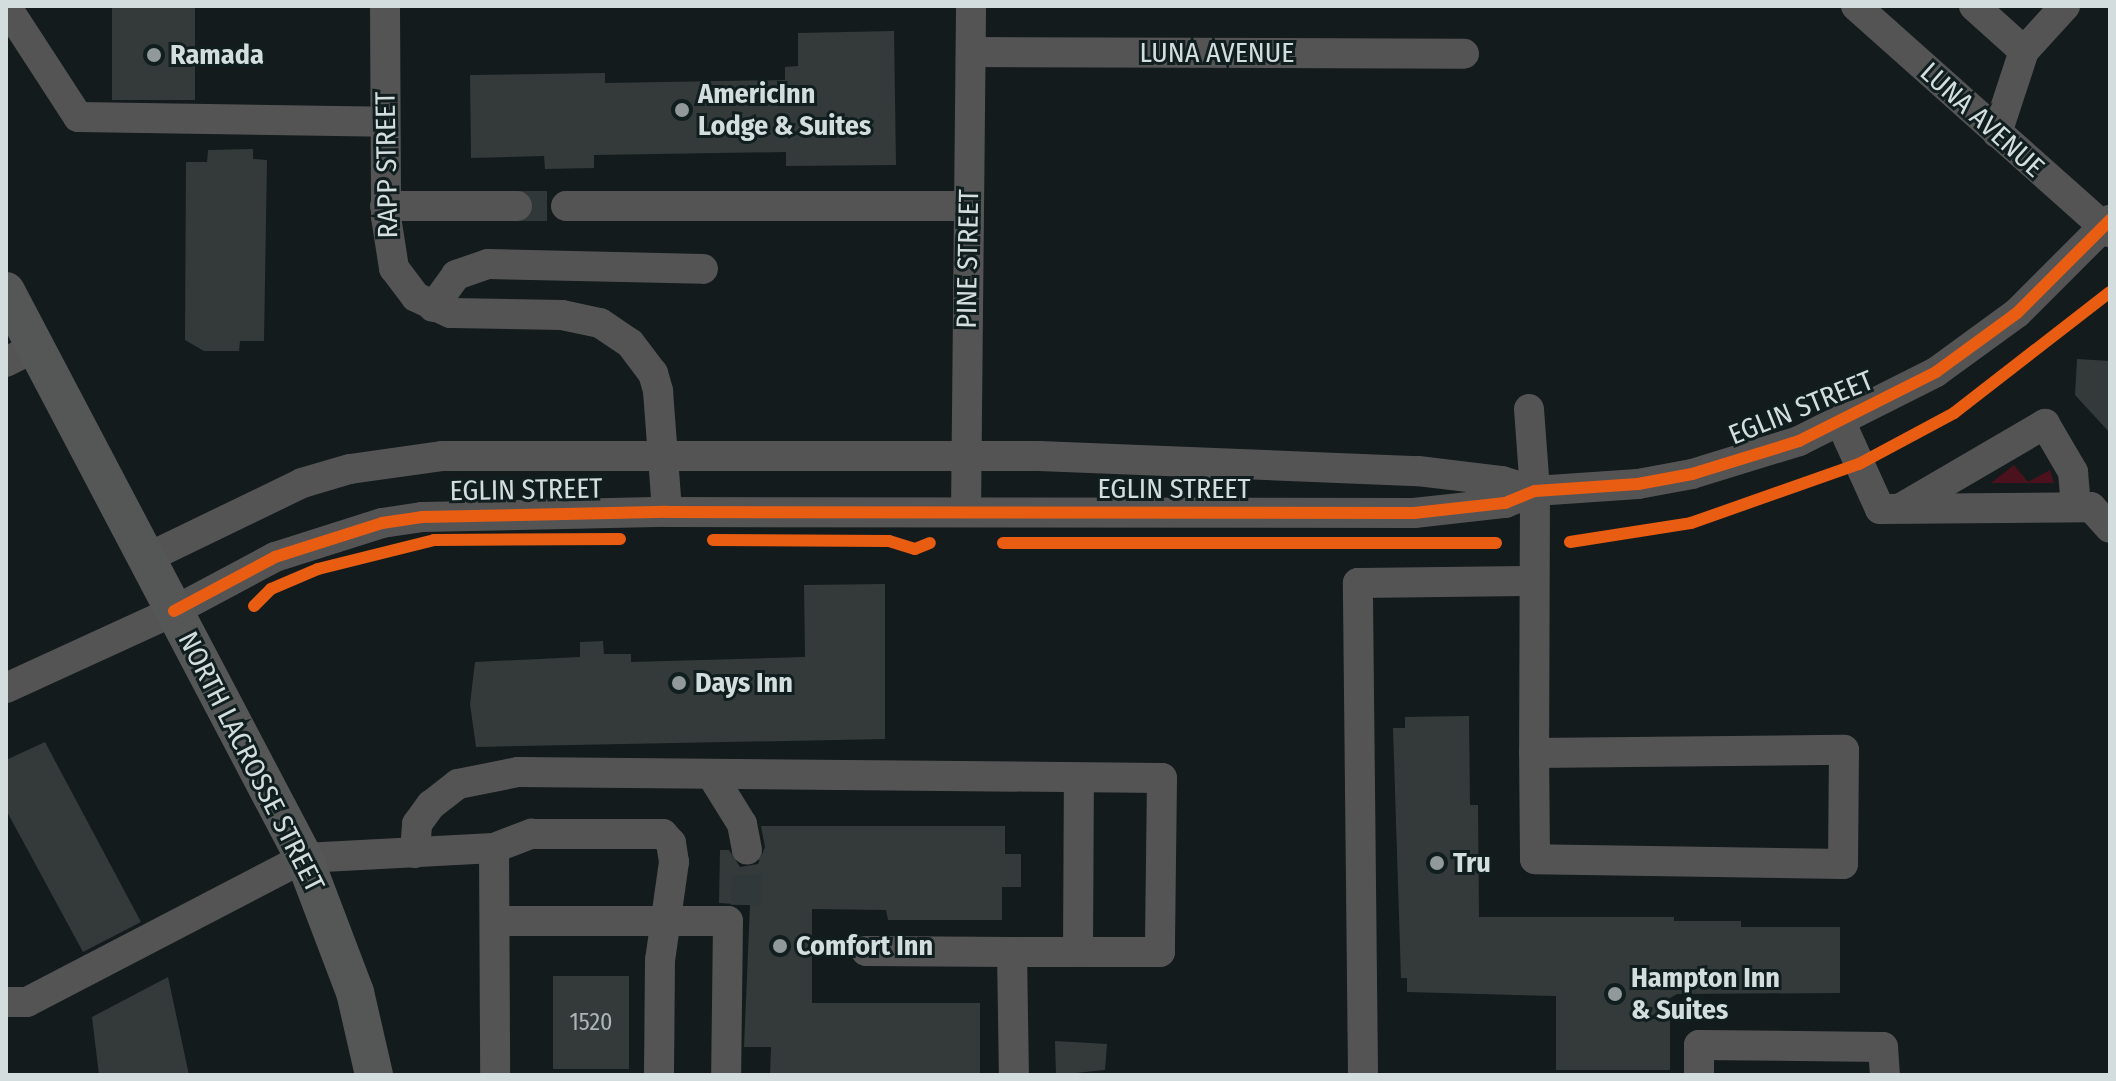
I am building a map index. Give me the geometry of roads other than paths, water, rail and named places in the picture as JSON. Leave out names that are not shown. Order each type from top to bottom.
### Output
[{"type":"main road","name":"NORTH LACROSSE STREET","points":[[6,291],[21,354],[145,559],[304,858],[355,992],[374,1075]]},
{"type":"street","points":[[6,6],[78,117],[385,122]]},
{"type":"street","name":"RAPP STREET","points":[[385,6],[385,206],[394,268],[409,290],[433,307],[469,315],[562,315],[600,323],[616,333],[653,373],[665,456],[667,512]]},
{"type":"street","name":"PINE STREET","points":[[966,512],[971,6]]},
{"type":"street","name":"LUNA AVENUE","points":[[1856,6],[1997,133],[2108,226]]},
{"type":"street","points":[[1974,6],[2024,51]]},
{"type":"street","points":[[1997,133],[2024,51],[2065,6]]},
{"type":"street","name":"LUNA AVENUE","points":[[971,52],[1464,54]]},
{"type":"street","points":[[385,206],[517,206]]},
{"type":"street","points":[[566,206],[969,206]]},
{"type":"street","name":"EGLIN STREET","points":[[6,688],[174,611],[275,557],[382,523],[457,514],[1414,513],[1505,503],[1535,491],[1638,484],[1692,474],[1841,423],[1975,346],[2052,281],[2108,226]]},
{"type":"street","points":[[433,307],[456,275],[488,264],[703,269]]},
{"type":"street","points":[[1529,409],[1535,491],[1531,581],[1535,859],[1843,864],[1844,750],[1534,753]]},
{"type":"street","points":[[1841,423],[1880,509],[2097,510]]},
{"type":"street","points":[[1899,509],[2045,424],[2097,510]]},
{"type":"street","name":"EGLIN STREET","points":[[145,559],[289,488],[350,469],[455,455],[967,455],[1418,471],[1502,481],[1535,491]]},
{"type":"street","points":[[1363,1075],[1358,583],[1531,581]]},
{"type":"street","points":[[415,853],[417,824],[431,805],[458,784],[518,772],[1162,778],[1160,952],[866,951]]},
{"type":"street","points":[[711,774],[742,824],[747,850]]},
{"type":"street","points":[[1078,952],[1079,778]]},
{"type":"street","points":[[6,1002],[27,1002],[304,858],[494,848],[531,834],[663,834],[671,843],[674,862],[669,920],[660,960],[659,1075]]},
{"type":"street","points":[[494,848],[495,1075]]},
{"type":"street","points":[[495,921],[669,920],[737,913],[726,1075]]},
{"type":"street","points":[[1012,952],[1014,1075]]},
{"type":"street","points":[[1699,1075],[1699,1045],[1883,1047],[1885,1075]]},
{"type":"tunnel","points":[[517,206],[566,206]]},
{"type":"tunnel","points":[[746,905],[747,850]]},
{"type":"place","name":"Ramada","points":[[154,55]]},
{"type":"place","name":"AmericInn Lodge & Suites","points":[[682,110]]},
{"type":"place","name":"Days Inn","points":[[679,683]]},
{"type":"place","name":"Tru","points":[[1437,863]]},
{"type":"place","name":"Comfort Inn","points":[[780,946]]},
{"type":"place","name":"Hampton Inn & Suites","points":[[1615,994]]}]
